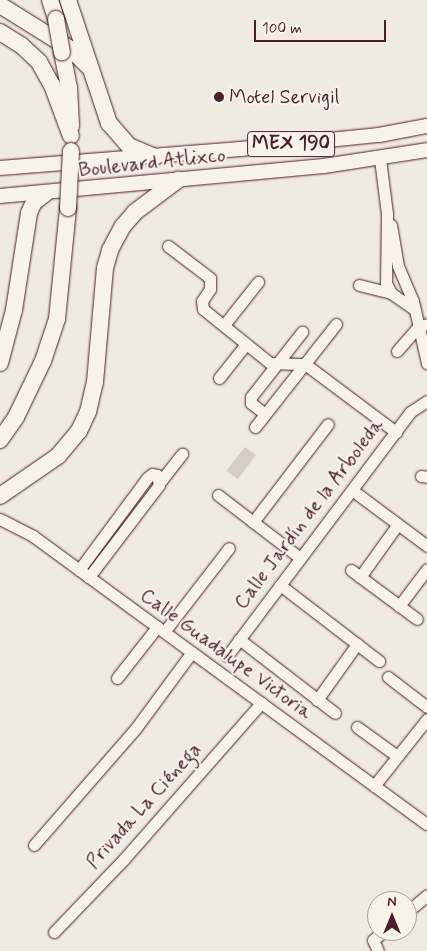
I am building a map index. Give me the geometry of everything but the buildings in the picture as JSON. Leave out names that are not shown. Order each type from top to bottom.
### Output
[{"type":"highway","points":[[0,440],[16,417],[43,361],[56,319],[68,208],[71,143],[69,87],[56,19],[50,0]]},
{"type":"highway","points":[[68,0],[89,68],[113,129],[129,146],[155,157]]},
{"type":"highway","points":[[0,5],[72,50],[89,68]]},
{"type":"highway","points":[[0,32],[21,45],[38,62],[52,85],[71,143]]},
{"type":"highway","points":[[0,496],[58,456],[81,426],[95,382],[110,250],[123,226],[135,212],[178,180]]},
{"type":"highway","points":[[0,363],[14,310],[29,213],[34,202],[46,193]]},
{"type":"highway","points":[[0,433],[16,417]]},
{"type":"main road","name":"Boulevard Atlixco","points":[[0,168],[155,157],[379,135],[427,126]]},
{"type":"main road","name":"Boulevard Atlixco","points":[[0,196],[380,159],[427,150]]},
{"type":"street","points":[[380,159],[387,214],[398,266],[422,326],[427,363]]},
{"type":"street","points":[[387,214],[386,278],[391,293]]},
{"type":"street","points":[[168,246],[210,278],[210,289],[201,305],[246,344],[270,363],[306,364],[396,432]]},
{"type":"street","points":[[224,326],[258,282]]},
{"type":"street","points":[[358,285],[391,293],[414,309]]},
{"type":"street","points":[[255,427],[336,324]]},
{"type":"street","points":[[397,351],[422,326]]},
{"type":"street","points":[[265,414],[250,400],[302,332]]},
{"type":"street","points":[[219,378],[246,344]]},
{"type":"street","name":"Calle Jardín de la Arboleda","points":[[226,656],[410,412],[427,401]]},
{"type":"street","points":[[253,522],[328,424]]},
{"type":"street","points":[[89,577],[182,454]]},
{"type":"street","points":[[79,570],[147,478],[152,474],[160,482]]},
{"type":"street","points":[[352,490],[427,546]]},
{"type":"street","points":[[218,495],[300,558]]},
{"type":"street","name":"Calle Guadalupe Victoria","points":[[0,519],[32,536],[427,824]]},
{"type":"street","points":[[398,524],[356,573],[417,619]]},
{"type":"street","points":[[117,678],[161,630],[229,548]]},
{"type":"street","points":[[399,606],[427,569]]},
{"type":"street","points":[[280,585],[379,661]]},
{"type":"street","points":[[239,639],[335,713]]},
{"type":"street","points":[[317,700],[357,644]]},
{"type":"street","points":[[34,845],[136,728],[192,652]]},
{"type":"street","points":[[388,677],[427,707]]},
{"type":"street","name":"Privada La Ciénega","points":[[54,932],[124,859],[261,703]]},
{"type":"street","points":[[374,786],[427,719]]},
{"type":"street","points":[[357,727],[397,756]]},
{"type":"street","points":[[417,904],[427,895]]},
{"type":"shaded area","points":[[245,447],[256,455],[238,479],[226,471]]},
{"type":"place","name":"Motel Servigil","points":[[219,97]]}]
